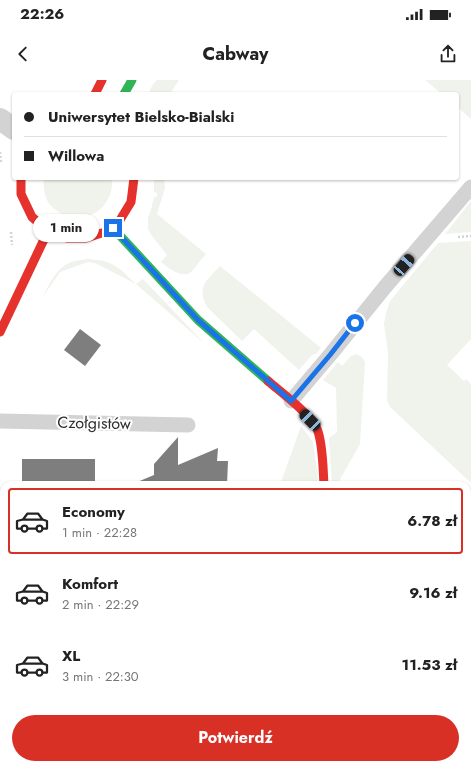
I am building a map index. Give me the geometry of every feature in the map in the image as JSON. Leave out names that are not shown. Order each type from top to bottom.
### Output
[{"type":"street","points":[[95,92],[102,80]]},
{"type":"street","points":[[125,92],[132,80]]},
{"type":"street","points":[[0,119],[12,128]]},
{"type":"street","points":[[20,180],[22,195],[28,212],[41,226],[64,238],[81,240],[98,236],[113,228],[124,216],[131,203],[134,180]]},
{"type":"street","points":[[113,228],[198,320],[291,401],[310,420],[317,430],[320,440],[324,481]]},
{"type":"street","points":[[0,332],[48,231]]},
{"type":"lane","points":[[291,401],[385,287],[471,187]]},
{"type":"lane","name":"Czołgistów","points":[[0,421],[188,425]]},
{"type":"path","points":[[0,152],[0,163]]},
{"type":"path","points":[[11,230],[11,250]]},
{"type":"shaded area","points":[[157,80],[179,80],[171,92],[149,92]]},
{"type":"shaded area","points":[[425,80],[471,80],[471,119],[459,109],[459,92],[440,92]]},
{"type":"shaded area","points":[[44,180],[112,180],[112,187],[105,204],[99,210],[84,217],[76,217],[60,213],[48,202],[44,190]]},
{"type":"shaded area","points":[[154,180],[164,180],[165,188],[157,214],[206,254],[191,272],[187,274],[175,272],[161,262],[167,255],[148,229],[148,218],[154,197],[157,197],[157,193],[154,192]]},
{"type":"shaded area","points":[[471,201],[471,232],[445,234]]},
{"type":"shaded area","points":[[471,241],[471,339],[447,365],[464,381],[466,379],[471,384],[471,481],[469,481],[390,407],[387,400],[388,353],[384,324],[386,313],[390,301],[438,243]]},
{"type":"shaded area","points":[[88,259],[110,263],[125,273],[136,284],[95,263],[88,262],[60,272],[42,298],[53,278],[60,269],[71,262]]},
{"type":"shaded area","points":[[220,266],[321,348],[316,354],[312,355],[299,370],[254,329],[242,341],[207,307],[203,294],[204,284]]},
{"type":"shaded area","points":[[143,279],[205,344],[136,284]]},
{"type":"shaded area","points":[[356,354],[362,357],[365,362],[360,444],[339,481],[332,481],[329,438],[337,432],[336,388],[323,380],[338,362],[342,366],[351,356]]},
{"type":"shaded area","points":[[301,426],[313,442],[318,481],[281,481]]},
{"type":"building","points":[[80,329],[101,345],[85,366],[64,350]]},
{"type":"building","points":[[178,437],[178,465],[218,448],[217,461],[228,461],[227,481],[140,481],[154,475],[154,464]]},
{"type":"building","points":[[22,459],[95,459],[95,481],[22,481]]},
{"type":"traffic: fast","points":[[125,92],[132,80]]},
{"type":"traffic: fast","points":[[113,228],[198,320],[268,381]]},
{"type":"traffic: jam","points":[[96,92],[102,80]]},
{"type":"traffic: jam","points":[[21,180],[21,194],[32,217],[48,231],[67,238],[86,238],[105,232],[120,220],[131,202],[134,180]]},
{"type":"traffic: jam","points":[[0,332],[48,231]]},
{"type":"traffic: jam","points":[[268,381],[302,410],[317,429],[322,448],[324,481]]},
{"type":"route","points":[[113,228],[198,320],[291,401],[355,323]]}]
